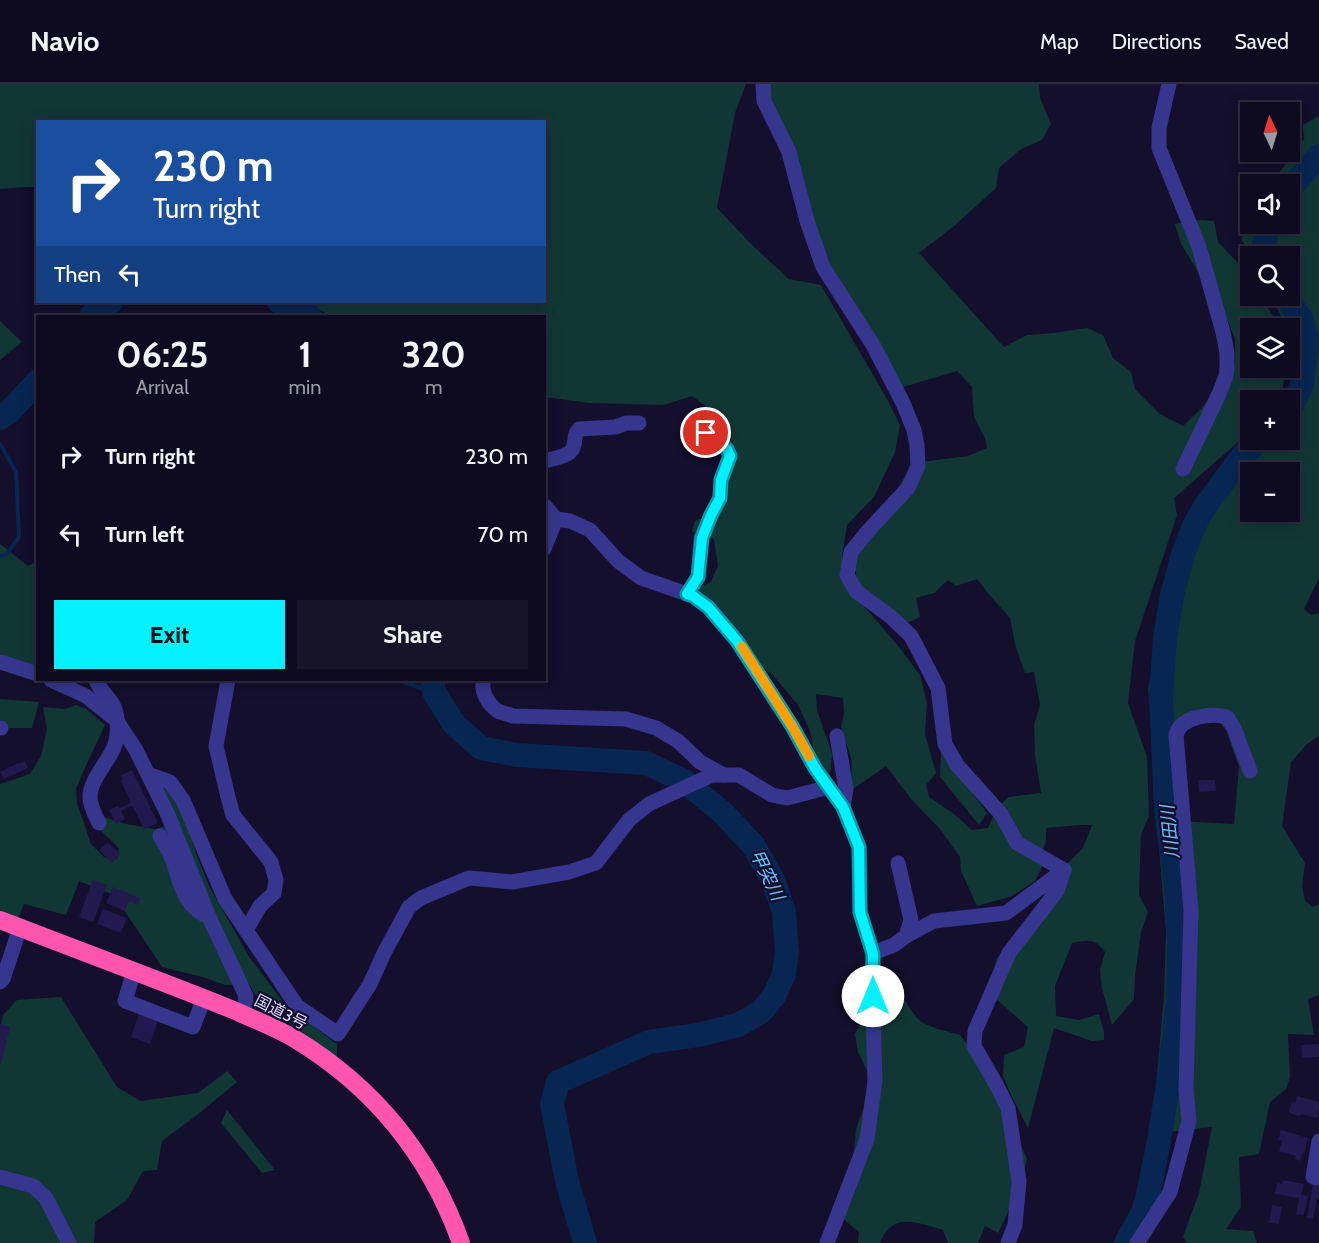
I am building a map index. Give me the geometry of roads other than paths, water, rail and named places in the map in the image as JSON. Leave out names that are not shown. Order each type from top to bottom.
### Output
[{"type":"highway","name":"国道3号","points":[[0,920],[204,998],[295,1039],[351,1080],[402,1131],[452,1215],[461,1243]]},
{"type":"street","points":[[763,84],[764,101],[789,152],[807,221],[823,267],[873,345],[903,403],[914,430],[917,445],[918,466],[908,489],[851,552],[847,575],[856,591],[891,617],[911,636],[938,688],[945,744],[957,765],[1001,814],[1017,843],[1064,870]]},
{"type":"street","points":[[1168,84],[1159,128],[1159,148],[1199,247],[1227,353],[1226,376],[1184,470]]},
{"type":"street","points":[[687,594],[698,577],[702,538],[720,498],[721,480],[730,456],[727,449],[706,433],[701,421],[693,422]]},
{"type":"street","points":[[546,460],[569,453],[579,429],[639,423]]},
{"type":"street","points":[[546,507],[556,519],[570,521],[590,530],[618,561],[641,579],[693,596],[708,607],[737,641],[792,726],[815,768],[843,807],[859,847],[860,912],[873,954],[875,1081],[867,1139],[827,1243]]},
{"type":"street","points":[[546,544],[556,519]]},
{"type":"street","points":[[0,662],[36,673]]},
{"type":"street","points":[[53,681],[86,696],[117,721],[136,750],[168,815],[209,917],[246,996],[244,1015]]},
{"type":"street","points":[[96,681],[114,705],[117,721],[115,746],[93,784],[90,795],[92,809],[99,823]]},
{"type":"street","points":[[228,681],[216,746],[228,797],[233,815],[271,862],[276,880],[274,893],[260,906],[246,930]]},
{"type":"street","points":[[484,681],[482,686],[485,696],[496,710],[513,716],[626,719],[656,728],[678,741],[718,775]]},
{"type":"street","points":[[1137,1243],[1170,1192],[1189,1121],[1186,1089],[1191,910],[1176,735],[1178,728],[1190,720],[1216,715],[1227,717],[1234,728],[1250,771]]},
{"type":"street","points":[[837,736],[846,789],[843,807]]},
{"type":"street","points":[[148,774],[170,782],[183,800],[225,899],[297,1006],[338,1034],[370,984],[409,907],[421,898],[469,878],[512,882],[569,872],[596,863],[630,820],[649,804],[718,775],[739,775],[772,795],[787,798],[829,787]]},
{"type":"street","points":[[160,836],[169,852],[183,892],[199,913],[209,917]]},
{"type":"street","points":[[898,863],[911,920],[906,936]]},
{"type":"street","points":[[873,954],[894,945],[934,921],[1006,913],[1064,870]]},
{"type":"street","points":[[1008,1243],[1015,1225],[1019,1181],[1008,1108],[974,1046],[975,1031],[1010,953],[1057,891],[1064,870]]},
{"type":"street","points":[[0,982],[20,928]]},
{"type":"street","points":[[134,971],[125,1001],[193,1027],[204,998]]},
{"type":"street","points":[[1319,1141],[1313,1177],[1319,1178]]},
{"type":"street","points":[[0,1177],[33,1186],[46,1198],[69,1243]]},
{"type":"waterway","name":"川田川","points":[[1300,177],[1319,156]]},
{"type":"waterway","name":"川田川","points":[[1264,246],[1266,234]]},
{"type":"waterway","name":"甲突川","points":[[92,315],[109,303]]},
{"type":"waterway","name":"甲突川","points":[[281,303],[308,315]]},
{"type":"waterway","name":"川田川","points":[[1292,306],[1302,320],[1306,334],[1306,351],[1300,390]]},
{"type":"waterway","name":"甲突川","points":[[0,418],[9,412],[36,383]]},
{"type":"waterway","points":[[0,444],[16,472],[19,537],[6,555],[0,556]]},
{"type":"waterway","name":"川田川","points":[[1126,1243],[1143,1212],[1147,1199],[1170,1071],[1178,999],[1179,947],[1176,885],[1166,810],[1161,697],[1165,638],[1172,595],[1184,551],[1194,526],[1204,508],[1249,450]]},
{"type":"waterway","points":[[400,681],[434,692]]},
{"type":"waterway","name":"甲突川","points":[[432,681],[434,692],[454,724],[481,748],[517,755],[646,763],[684,781],[722,812],[753,845],[773,880],[784,912],[787,951],[784,974],[774,996],[761,1012],[738,1025],[698,1035],[649,1042],[558,1082],[552,1104],[567,1181],[585,1243]]}]
